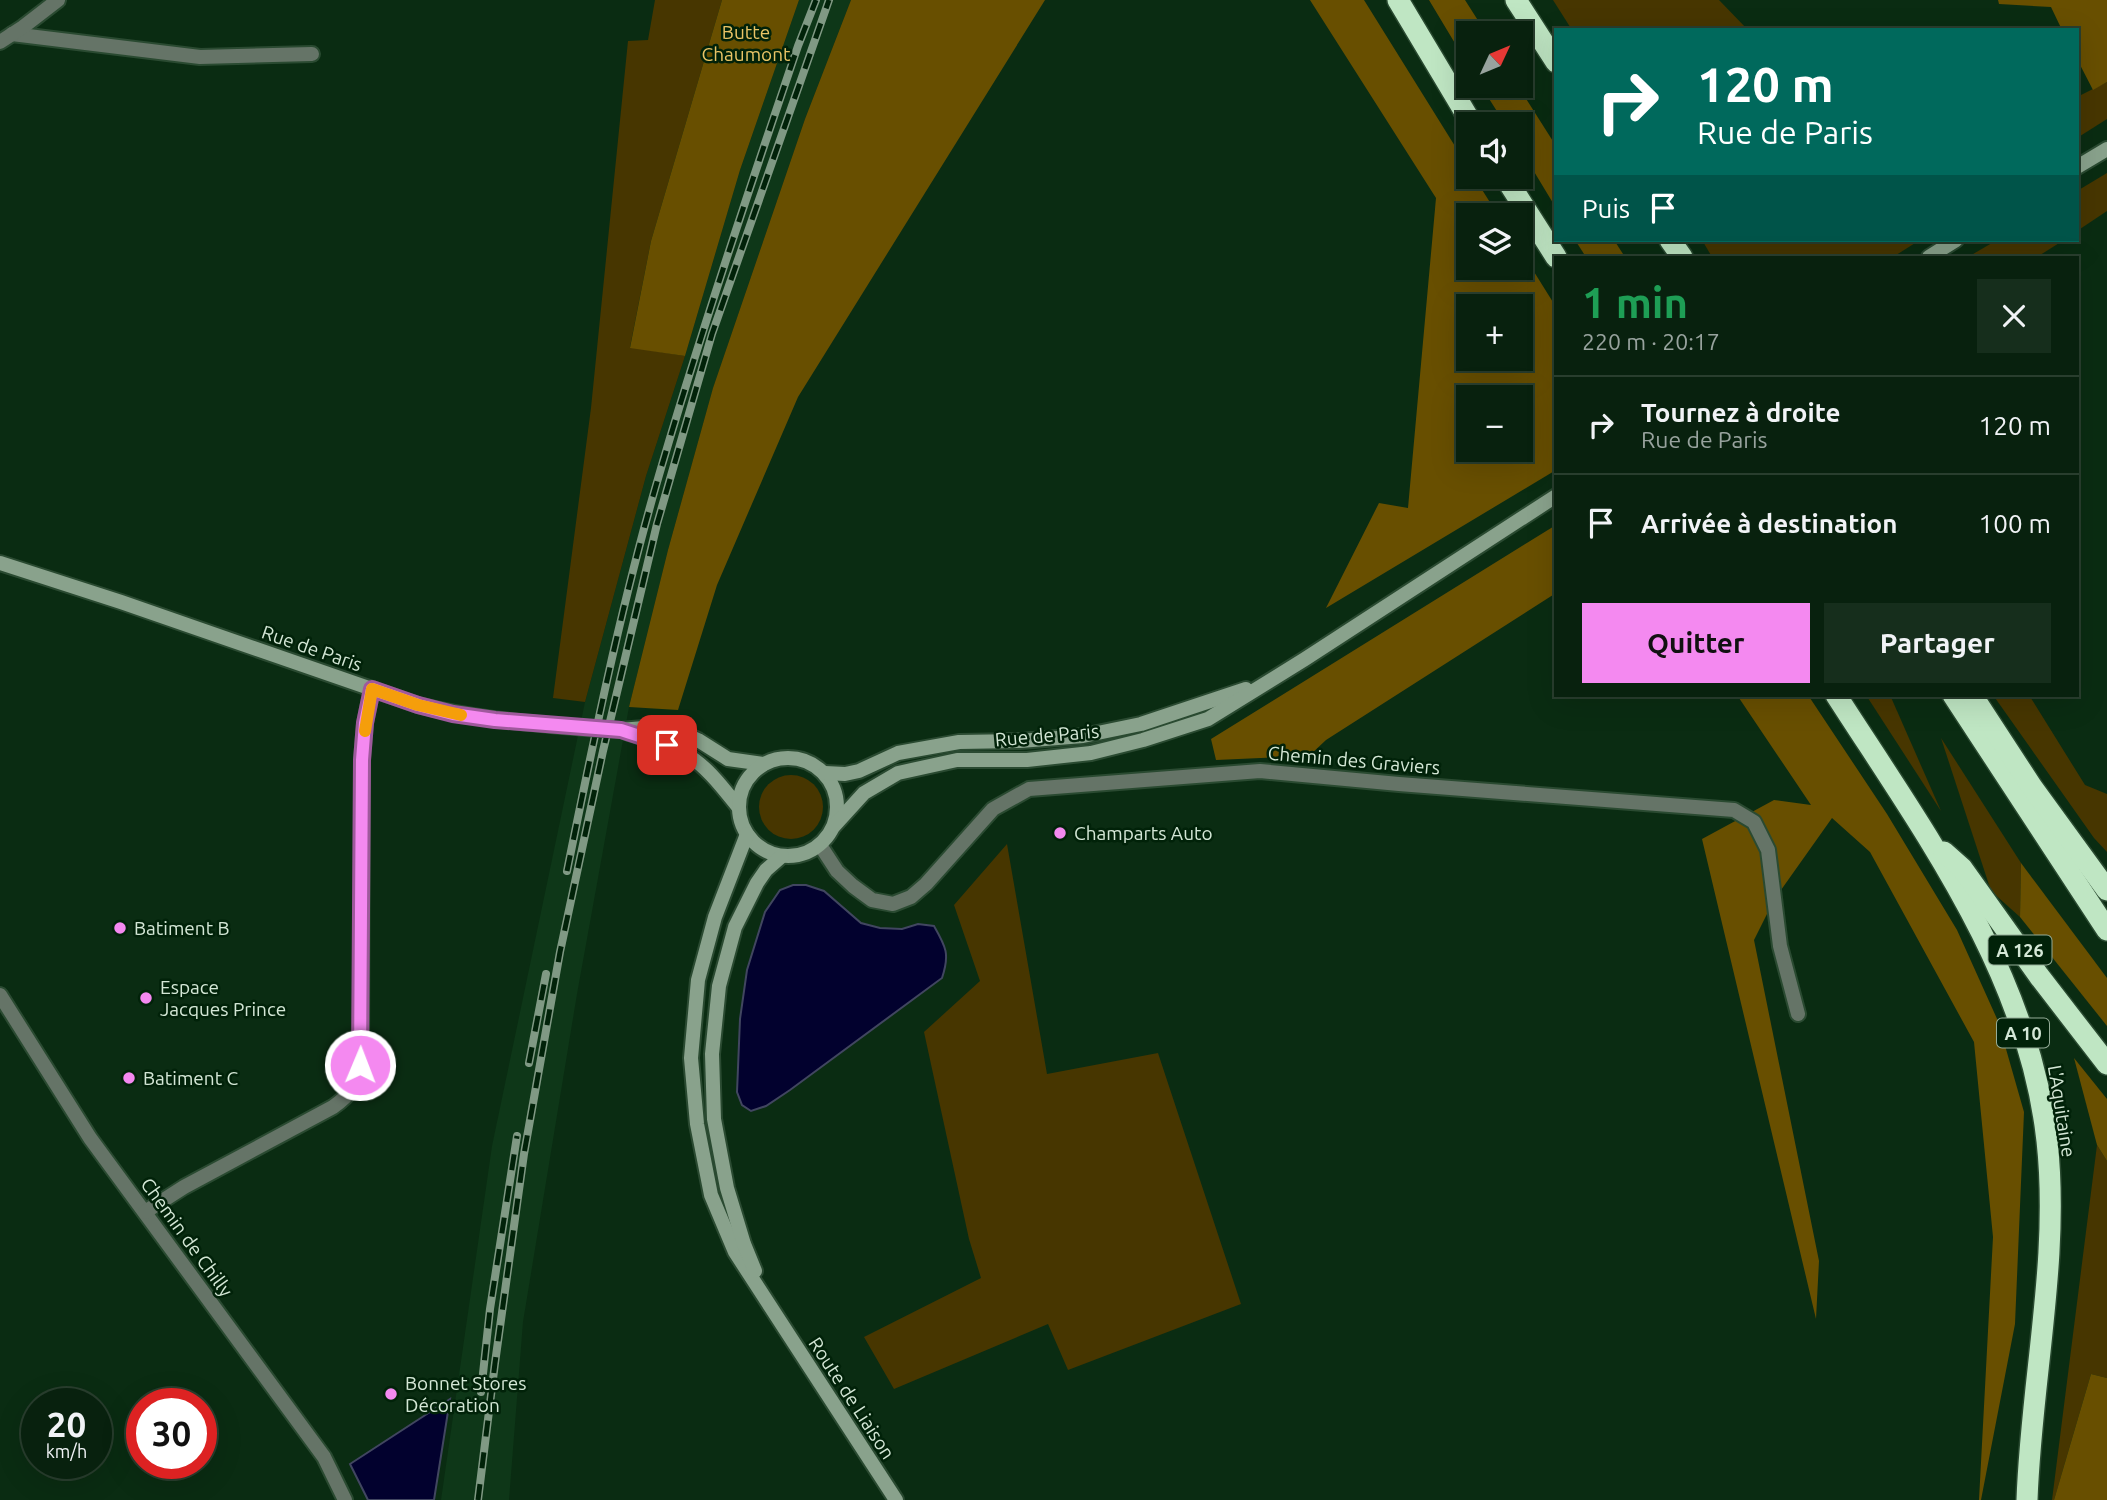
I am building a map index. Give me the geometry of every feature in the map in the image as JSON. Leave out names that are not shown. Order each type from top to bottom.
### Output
[{"type":"highway","points":[[1398,0],[1465,112]]},
{"type":"highway","points":[[1516,0],[1554,59]]},
{"type":"highway","points":[[1513,189],[1555,256]]},
{"type":"highway","name":"L'Aquitaine","points":[[1837,697],[1929,839],[1996,961],[2018,1016],[2037,1081],[2048,1141],[2050,1247],[2024,1495]]},
{"type":"highway","points":[[1954,697],[2107,930]]},
{"type":"highway","points":[[1973,697],[2032,787],[2107,890]]},
{"type":"highway","name":"A 126","points":[[1929,839],[1962,868],[2039,976],[2107,1064]]},
{"type":"street","points":[[6,38],[58,0]]},
{"type":"street","points":[[6,38],[200,57],[312,54]]},
{"type":"street","points":[[2079,166],[2107,149]]},
{"type":"street","points":[[1931,256],[1953,242]]},
{"type":"street","name":"Rue de Paris","points":[[834,826],[864,793],[898,773],[957,760],[1027,760],[1091,753],[1208,719],[1554,497]]},
{"type":"street","name":"Rue de Paris","points":[[0,563],[418,705],[453,714],[584,728],[621,730],[655,727],[676,730],[728,759],[764,764]]},
{"type":"street","name":"Rue de Paris","points":[[825,773],[845,775],[898,753],[959,742],[1083,736],[1129,727],[1270,681]]},
{"type":"street","points":[[145,1212],[184,1187],[333,1107],[354,1089],[359,1077],[361,1038],[362,760],[365,723],[372,689]]},
{"type":"street","name":"Rue de Paris","points":[[621,730],[667,745],[696,760],[739,808]]},
{"type":"street","points":[[787,758],[798,759],[813,764],[825,773],[837,798],[838,812],[834,826],[820,845],[802,855],[782,856],[762,849],[747,834],[739,808],[742,790],[751,775],[764,764],[787,758]]},
{"type":"street","name":"Chemin des Graviers","points":[[820,845],[837,872],[853,886],[872,900],[893,904],[911,897],[926,884],[993,809],[1029,789],[1260,771],[1734,810],[1754,822],[1768,849],[1780,946],[1798,1014]]},
{"type":"street","name":"Route de Liaison","points":[[747,834],[715,916],[698,980],[691,1058],[697,1124],[711,1195],[735,1252],[896,1500]]},
{"type":"street","name":"Route de Liaison","points":[[776,1317],[744,1244],[727,1188],[714,1119],[712,1054],[719,986],[735,927],[757,883],[766,870],[782,856]]},
{"type":"street","name":"Chemin de Chilly","points":[[0,996],[90,1138],[324,1457],[345,1500]]},
{"type":"shaded area","points":[[655,0],[722,0],[651,241],[630,347],[685,356],[646,476],[585,702],[553,698],[591,408],[628,41],[648,40]]},
{"type":"shaded area","points":[[799,0],[851,0],[805,119],[713,388],[668,550],[629,707],[577,994],[523,1322],[509,1500],[441,1500],[492,1146],[585,702],[646,476],[740,170]]},
{"type":"shaded area","points":[[1553,0],[1719,0],[1746,28],[1571,28]]},
{"type":"shaded area","points":[[2107,82],[2107,119],[2079,137],[2079,96]]},
{"type":"shaded area","points":[[2107,173],[2107,211],[2079,230],[2079,190]]},
{"type":"shaded area","points":[[1703,242],[1917,242],[1895,256],[1711,256]]},
{"type":"shaded area","points":[[1994,242],[2061,242],[2039,256],[1970,256]]},
{"type":"shaded area","points":[[1867,697],[1891,697],[1941,811]]},
{"type":"shaded area","points":[[1994,697],[2030,697],[2085,785],[2107,794],[2107,852],[2094,838]]},
{"type":"shaded area","points":[[1941,738],[2021,863],[2020,917],[1991,891]]},
{"type":"shaded area","points":[[785,775],[797,775],[814,784],[821,795],[821,819],[814,830],[797,839],[785,839],[773,834],[764,825],[759,813],[759,801],[764,789],[773,780]]},
{"type":"shaded area","points":[[1007,844],[1047,1074],[1158,1053],[1241,1304],[1068,1370],[1048,1324],[894,1389],[864,1337],[981,1278],[969,1239],[924,1032],[980,981],[954,905]]},
{"type":"shaded area","points":[[793,885],[806,885],[824,891],[861,923],[880,928],[902,929],[918,924],[934,926],[944,945],[946,963],[942,978],[790,1090],[766,1106],[751,1111],[742,1105],[737,1092],[740,1019],[747,970],[765,912],[780,890]]},
{"type":"shaded area","points":[[2097,1145],[2107,1161],[2107,1378],[2091,1374],[2052,1500]]},
{"type":"shaded area","points":[[450,1399],[434,1500],[368,1500],[350,1464]]},
{"type":"green space","name":"Butte Chaumont","points":[[722,0],[799,0],[740,170],[685,356],[630,348],[651,241]]},
{"type":"green space","points":[[851,0],[1045,0],[798,397],[717,585],[678,710],[629,707],[668,550],[713,388],[805,119]]},
{"type":"green space","points":[[1310,0],[1364,0],[1456,148],[1456,189],[1482,189],[1490,203],[1456,203],[1456,280],[1533,280],[1533,270],[1554,304],[1554,471],[1326,608],[1379,503],[1408,508],[1436,198]]},
{"type":"green space","points":[[1429,0],[1465,0],[1478,21],[1456,21],[1456,45]]},
{"type":"green space","points":[[1998,0],[2107,0],[2107,82],[2093,90],[2079,63],[2079,28],[2061,28],[2051,7],[1999,4]]},
{"type":"green space","points":[[1489,98],[1526,98],[1554,143],[1554,205],[1533,170],[1533,112],[1497,112]]},
{"type":"green space","points":[[1576,242],[1615,242],[1624,256],[1585,256]]},
{"type":"green space","points":[[1554,526],[1554,594],[1326,740],[1309,756],[1216,760],[1211,739]]},
{"type":"green space","points":[[1738,697],[1809,697],[1887,814],[1957,930],[1998,1021],[2024,1112],[2015,1324],[1981,1500],[1993,1237],[1974,1042],[1870,852],[1832,818],[1774,900],[1754,940],[1819,1261],[1816,1319],[1702,839],[1774,800],[1811,805]]},
{"type":"green space","points":[[2021,863],[2107,978],[2107,1026],[2020,917]]},
{"type":"green space","points":[[2074,1058],[2107,1099],[2107,1161],[2097,1145]]},
{"type":"green space","points":[[2091,1374],[2107,1378],[2107,1500],[2054,1500]]},
{"type":"railway","points":[[567,871],[618,631],[655,489],[724,267],[816,0]]},
{"type":"railway","points":[[478,1500],[524,1154],[560,952],[603,751],[657,524],[712,334],[829,0]]},
{"type":"railway","points":[[529,1063],[546,974]]},
{"type":"railway","points":[[481,1392],[490,1309],[517,1136]]},
{"type":"slow traffic","points":[[365,731],[372,689],[418,705],[461,715]]},
{"type":"place","name":"Champarts Auto","points":[[1060,833]]},
{"type":"place","name":"Batiment B","points":[[120,928]]},
{"type":"place","name":"Espace Jacques Prince","points":[[146,998]]},
{"type":"place","name":"Batiment C","points":[[129,1078]]},
{"type":"place","name":"Bonnet Stores Décoration","points":[[391,1394]]},
{"type":"route","points":[[360,1065],[362,760],[365,723],[372,689],[453,714],[621,730],[667,745]]}]
